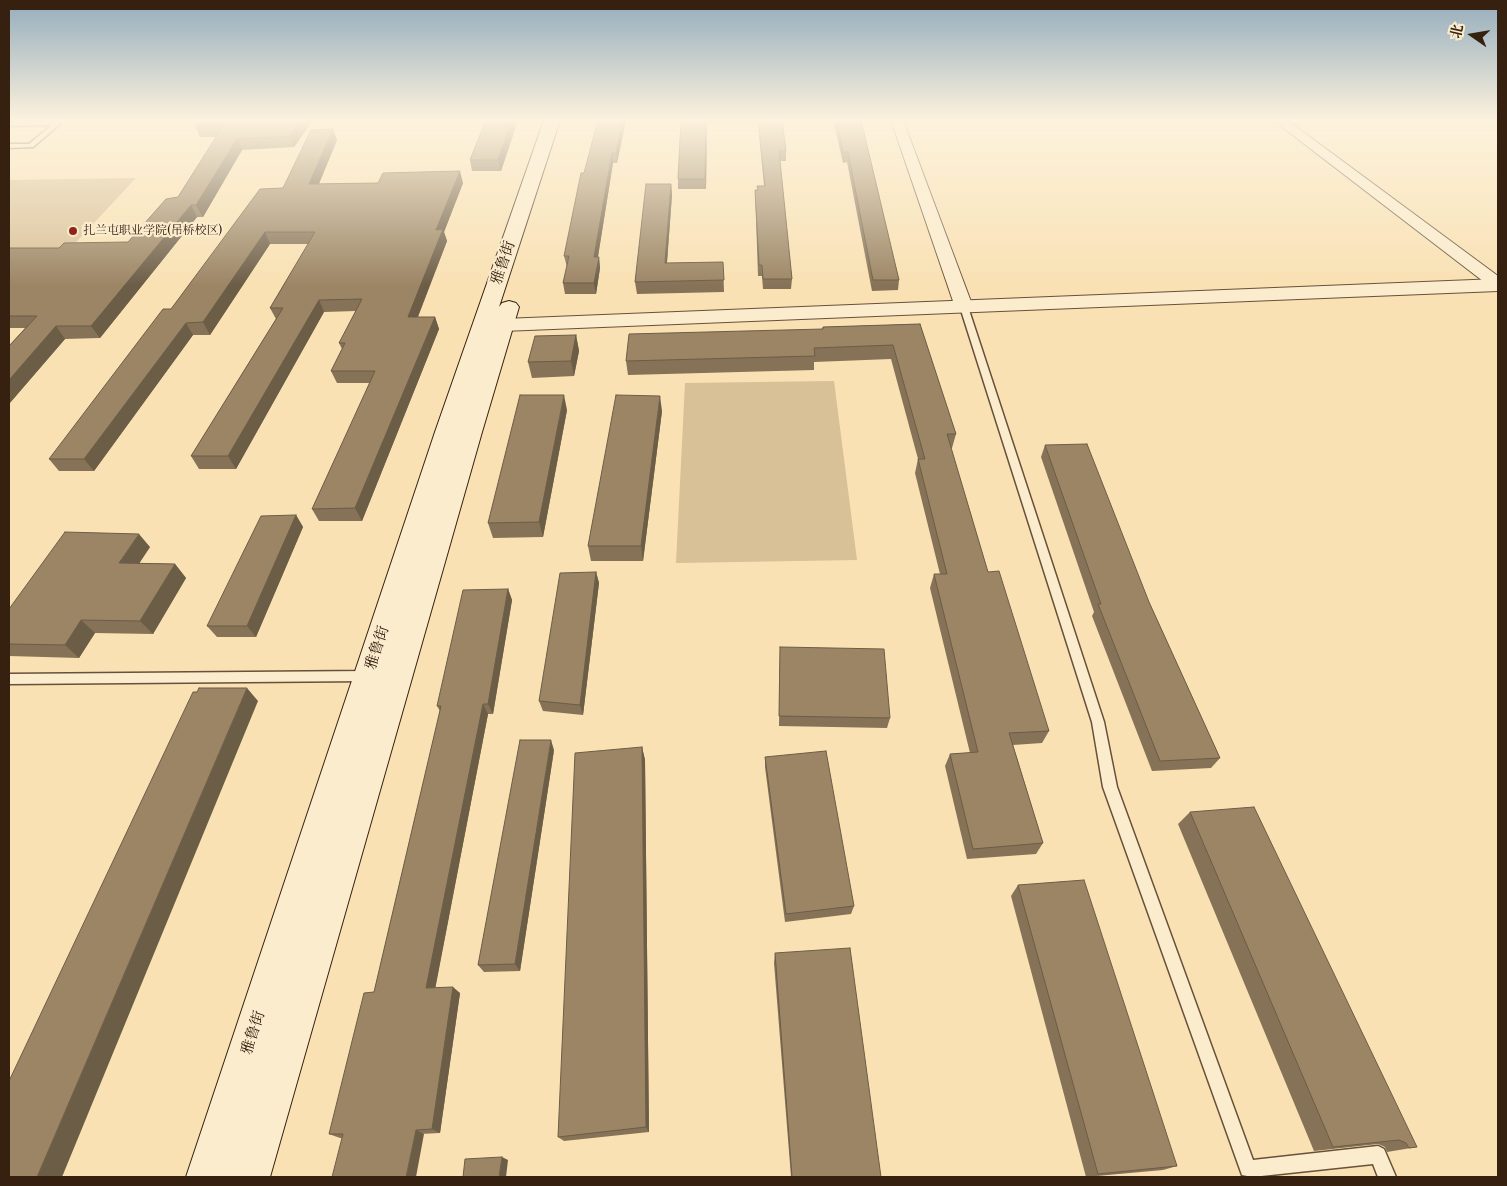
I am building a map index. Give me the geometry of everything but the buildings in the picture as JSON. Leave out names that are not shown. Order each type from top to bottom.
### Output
[{"type":"main road","name":"雅鲁街","points":[[207,1177],[447,432],[533,175]]},
{"type":"main road","name":"雅鲁街","points":[[249,1177],[464,451],[549,175]]},
{"type":"main road","points":[[503,325],[1498,285]]},
{"type":"street","points":[[917,175],[964,307]]},
{"type":"street","points":[[1352,175],[1498,285]]},
{"type":"lane","points":[[964,307],[1098,722],[1110,787],[1248,1170],[1378,1155],[1387,1177]]},
{"type":"lane","points":[[9,679],[369,676]]},
{"type":"shaded area","points":[[136,178],[64,255],[9,256],[9,180]]},
{"type":"shaded area","points":[[834,381],[857,560],[676,563],[685,383]]},
{"type":"place","name":"扎兰屯职业学院(吊桥校区)","points":[[73,231]]}]
